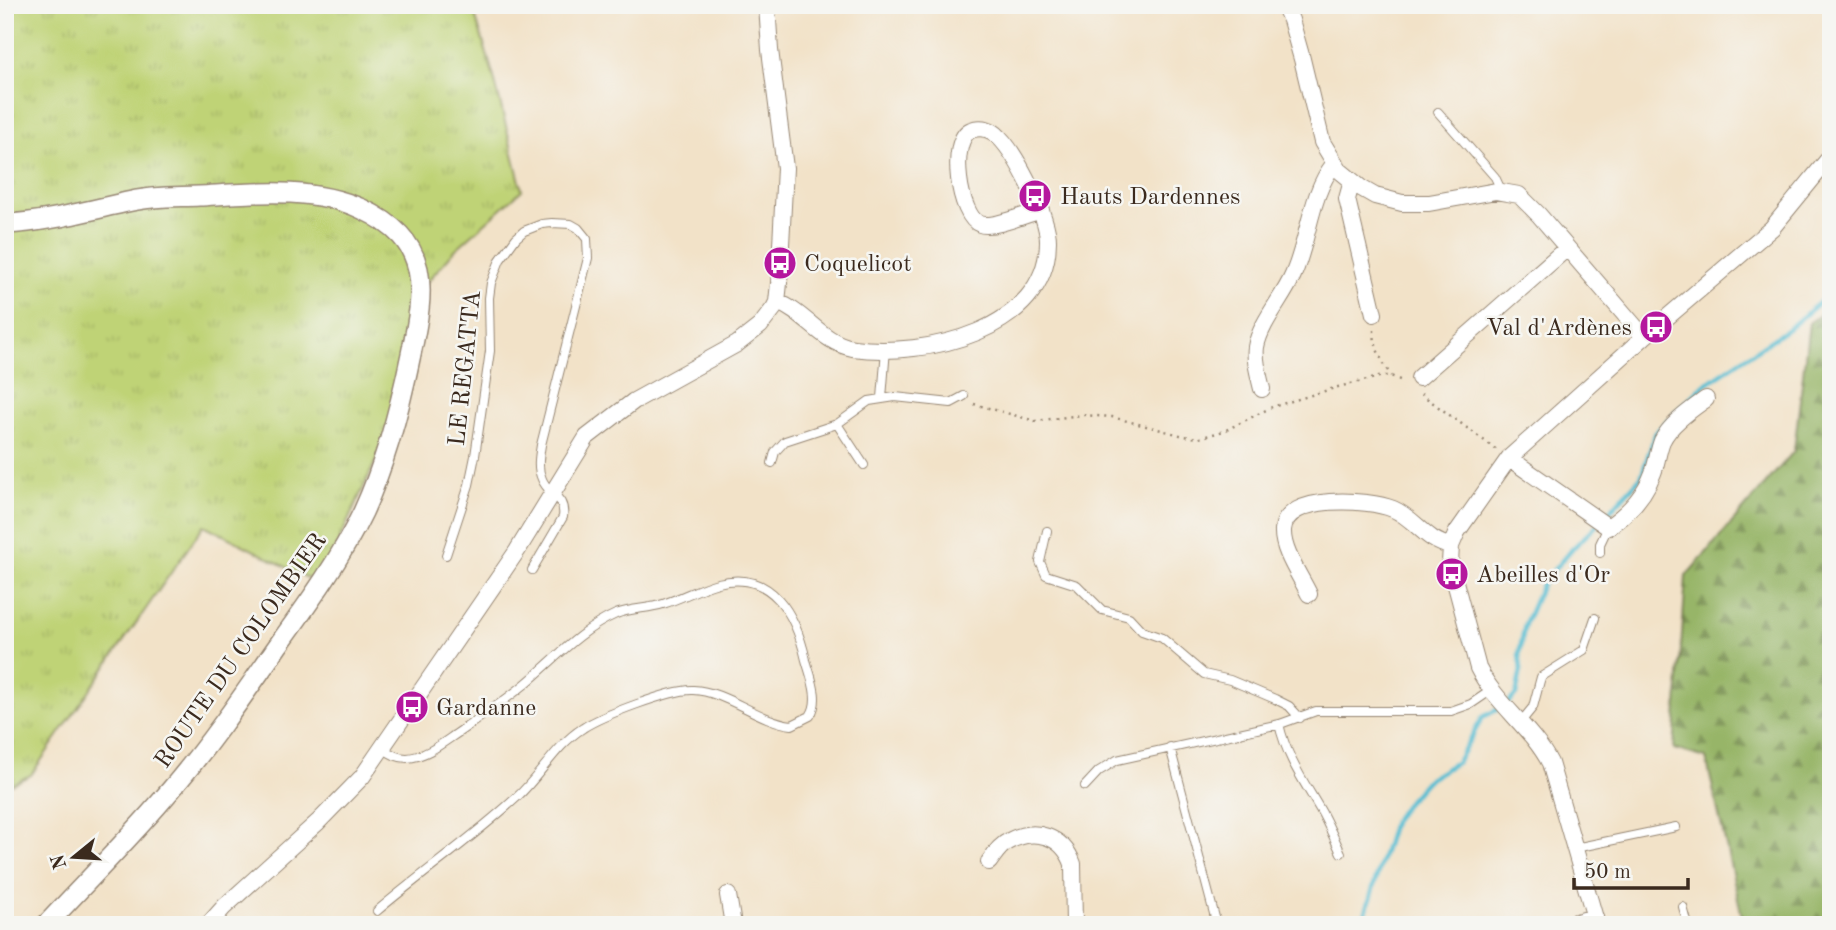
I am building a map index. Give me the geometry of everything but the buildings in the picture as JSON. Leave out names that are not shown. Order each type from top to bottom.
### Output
[{"type":"street","points":[[208,925],[224,906],[344,796],[383,748],[517,551],[587,437],[634,401],[737,344],[760,326],[777,302],[785,169],[767,5]]},
{"type":"street","points":[[1284,5],[1298,46],[1322,142],[1334,164],[1352,181],[1375,196],[1415,204],[1502,192],[1513,193],[1525,200],[1644,337]]},
{"type":"street","points":[[777,302],[790,308],[812,328],[844,346],[886,349],[917,349],[944,343],[987,327],[1022,305],[1039,279],[1046,255],[1048,237],[1041,210],[999,136],[984,128],[971,130],[966,133],[958,147],[957,157],[964,204],[973,220],[979,224],[993,224],[1041,210]]},
{"type":"street","points":[[1566,925],[1596,921],[1550,763],[1478,668],[1450,563],[1451,546],[1457,532],[1508,458],[1772,228],[1831,156]]},
{"type":"street","points":[[1262,389],[1256,345],[1292,278],[1321,189],[1334,164]]},
{"type":"street","points":[[1352,181],[1347,199],[1374,314]]},
{"type":"street","name":"ROUTE DU COLOMBIER","points":[[5,224],[45,221],[151,197],[270,192],[333,198],[365,209],[403,236],[419,271],[421,295],[409,368],[393,431],[363,512],[337,558],[250,686],[181,778],[46,925]]},
{"type":"street","points":[[1414,384],[1567,248]]},
{"type":"street","points":[[1508,458],[1602,523],[1624,514],[1642,494],[1652,476],[1665,436],[1706,399]]},
{"type":"street","points":[[1309,594],[1289,555],[1283,531],[1289,514],[1307,505],[1329,502],[1393,509],[1433,540],[1451,546]]},
{"type":"street","points":[[989,862],[1007,842],[1018,838],[1043,835],[1058,841],[1070,855],[1073,864],[1074,925]]},
{"type":"street","points":[[728,895],[733,925]]},
{"type":"lane","points":[[1438,111],[1495,177],[1502,192]]},
{"type":"lane","name":"LE REGATTA","points":[[446,555],[469,485],[475,456],[487,379],[491,331],[489,298],[495,271],[508,247],[524,232],[542,224],[561,223],[570,224],[583,233],[587,239],[588,258],[539,457],[542,480],[553,492]]},
{"type":"lane","points":[[882,398],[886,349]]},
{"type":"lane","points":[[772,463],[775,452],[785,441],[837,424],[862,405],[882,398],[951,403],[961,398]]},
{"type":"lane","points":[[837,424],[864,465]]},
{"type":"lane","points":[[532,570],[564,517],[561,500],[553,492]]},
{"type":"lane","points":[[1600,553],[1602,523]]},
{"type":"lane","points":[[1047,531],[1040,562],[1045,575],[1073,582],[1102,610],[1129,617],[1142,631],[1162,638],[1204,674],[1230,680],[1275,699],[1289,706],[1300,718]]},
{"type":"lane","points":[[377,911],[518,796],[564,744],[587,726],[661,697],[689,690],[704,692],[760,716],[792,725],[810,716],[816,702],[801,639],[789,610],[769,592],[745,582],[730,581],[661,604],[618,613],[607,619],[581,635],[494,708],[424,753],[406,758],[398,757],[383,748]]},
{"type":"lane","points":[[1520,723],[1533,708],[1541,677],[1581,653],[1595,618]]},
{"type":"lane","points":[[1085,786],[1099,771],[1117,760],[1279,724],[1321,711],[1451,711],[1471,704],[1493,689]]},
{"type":"lane","points":[[1279,724],[1290,757],[1341,853]]},
{"type":"lane","points":[[1170,747],[1217,925]]},
{"type":"lane","points":[[1575,848],[1676,827]]},
{"type":"lane","points":[[1683,907],[1688,925]]},
{"type":"path","points":[[1374,314],[1374,341],[1391,376]]},
{"type":"path","points":[[961,398],[1035,421],[1097,415],[1199,438],[1224,430],[1284,403],[1391,376],[1414,384],[1508,458]]},
{"type":"green space","points":[[5,5],[472,5],[493,74],[522,190],[455,250],[419,291],[398,413],[319,584],[204,525],[31,775],[5,787]]},
{"type":"green space","points":[[1831,307],[1831,925],[1744,925],[1706,758],[1674,749],[1686,576],[1794,451],[1809,323]]},
{"type":"waterway","points":[[1674,414],[1703,386],[1788,329],[1831,293]]},
{"type":"waterway","points":[[1603,519],[1641,477],[1656,432],[1668,420]]},
{"type":"waterway","points":[[1362,925],[1393,822],[1427,780],[1457,762],[1483,717],[1506,705],[1516,695],[1521,670],[1519,654],[1525,624],[1542,584],[1597,525]]},
{"type":"place","name":"Hauts Dardennes","points":[[1035,196]]},
{"type":"place","name":"Coquelicot","points":[[780,263]]},
{"type":"place","name":"Val d'Ardènes","points":[[1656,327]]},
{"type":"place","name":"Abeilles d'Or","points":[[1452,574]]},
{"type":"place","name":"Gardanne","points":[[412,707]]}]
